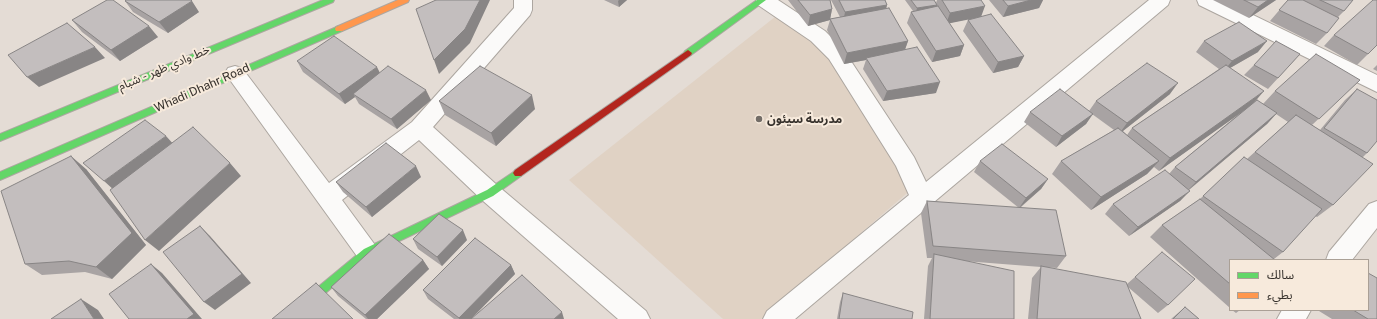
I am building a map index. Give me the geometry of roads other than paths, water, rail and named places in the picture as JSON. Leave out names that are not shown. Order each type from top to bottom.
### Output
[{"type":"main road","name":"خط وادي ظهر - شبام","points":[[0,138],[330,0]]},
{"type":"main road","name":"Whadi Dhahr Road","points":[[0,176],[405,0]]},
{"type":"main road","points":[[287,319],[367,252],[490,193],[762,0]]},
{"type":"street","points":[[327,198],[420,128],[523,10],[523,0]]},
{"type":"street","points":[[765,0],[818,36],[836,54],[906,163],[922,199]]},
{"type":"street","points":[[776,319],[1161,0]]},
{"type":"street","points":[[1206,0],[1377,84]]},
{"type":"street","points":[[235,73],[367,252]]},
{"type":"street","points":[[420,128],[490,193],[637,319]]},
{"type":"street","points":[[1339,259],[1377,211]]},
{"type":"street","points":[[1290,319],[1297,311]]},
{"type":"place","name":"مدرسة سيئون","points":[[759,119]]}]
